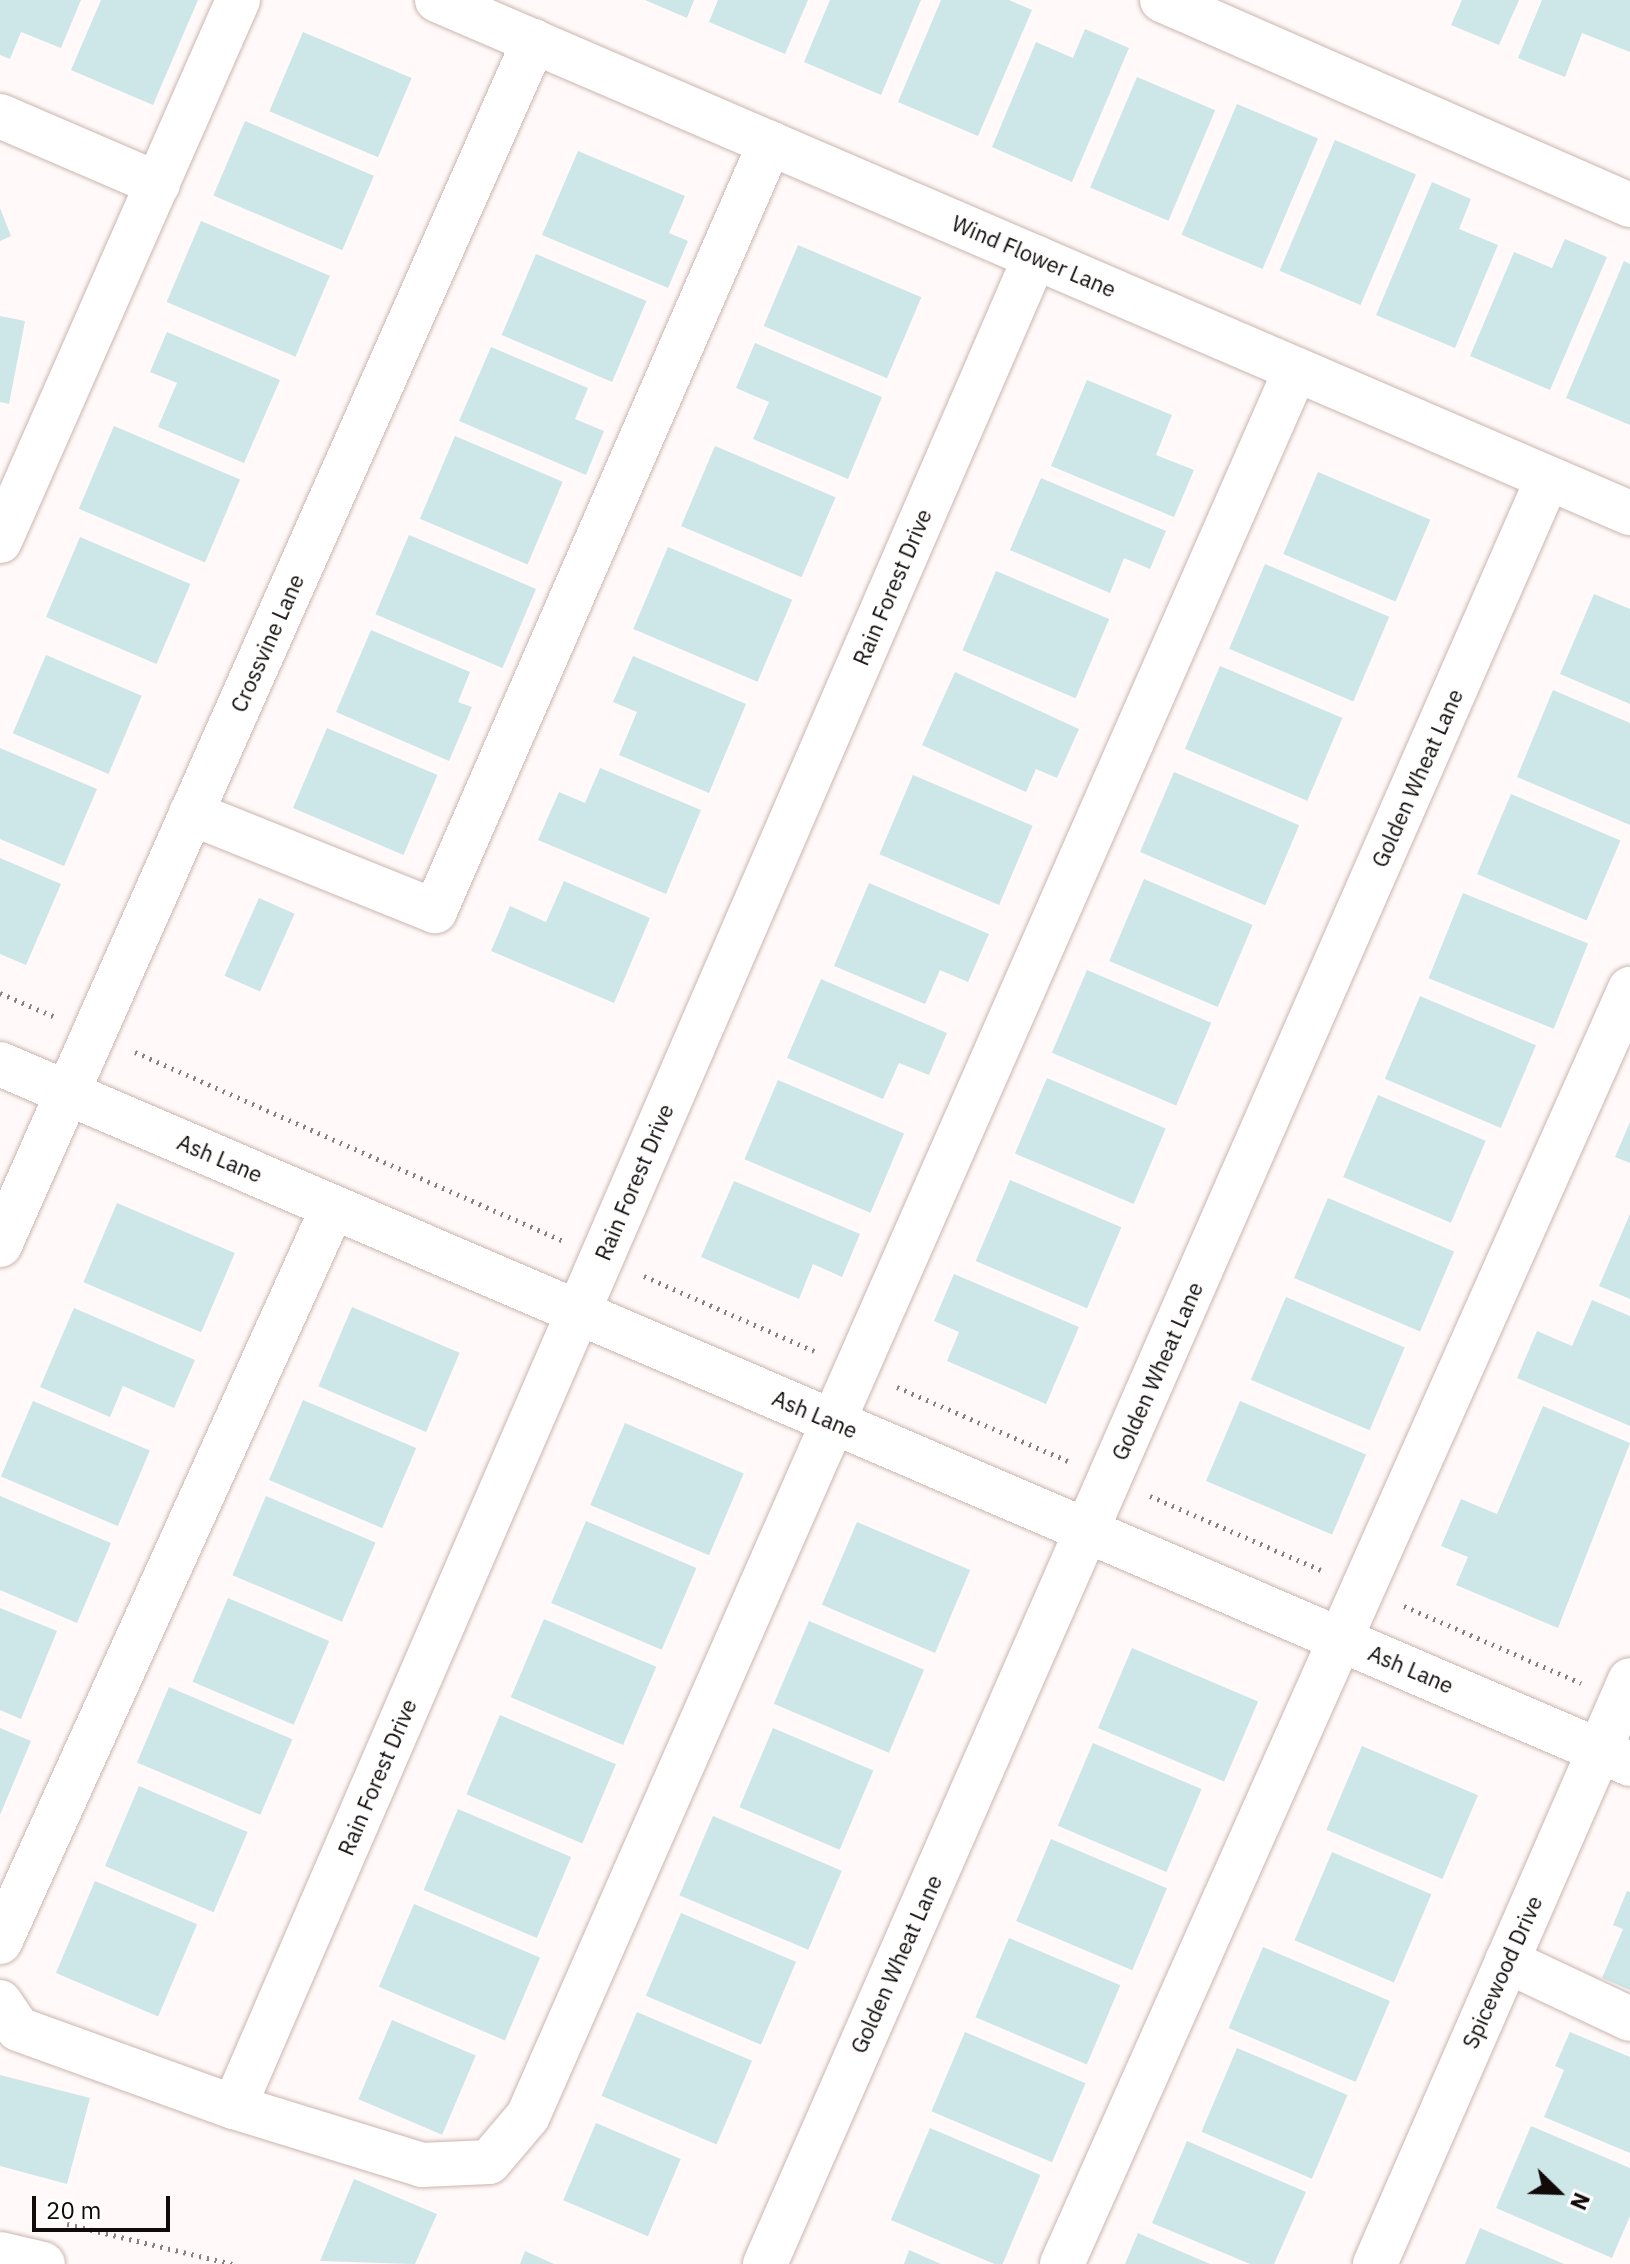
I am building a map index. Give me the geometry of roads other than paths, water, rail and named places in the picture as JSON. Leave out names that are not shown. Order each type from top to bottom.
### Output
[{"type":"street","points":[[0,541],[238,0]]},
{"type":"street","name":"Wind Flower Lane","points":[[437,0],[1630,513]]},
{"type":"street","points":[[1162,0],[1630,205]]},
{"type":"street","name":"Crossvine Lane","points":[[0,1245],[534,41]]},
{"type":"street","points":[[0,116],[158,184]]},
{"type":"street","points":[[191,813],[435,911],[770,143]]},
{"type":"street","name":"Rain Forest Drive","points":[[234,2107],[1035,257]]},
{"type":"street","points":[[0,2002],[18,2029],[234,2107],[422,2165],[489,2162],[528,2116],[1296,369]]},
{"type":"street","name":"Golden Wheat Lane","points":[[765,2264],[1548,478]]},
{"type":"street","points":[[1062,2264],[1344,1641],[1630,989]]},
{"type":"street","name":"Ash Lane","points":[[0,1064],[1615,1757]]},
{"type":"street","points":[[0,1942],[333,1207]]},
{"type":"street","name":"Spicewood Drive","points":[[1375,2264],[1507,1961],[1615,1757],[1630,1680]]},
{"type":"street","points":[[1507,1961],[1630,2019]]},
{"type":"street","points":[[0,2254],[43,2264]]}]
